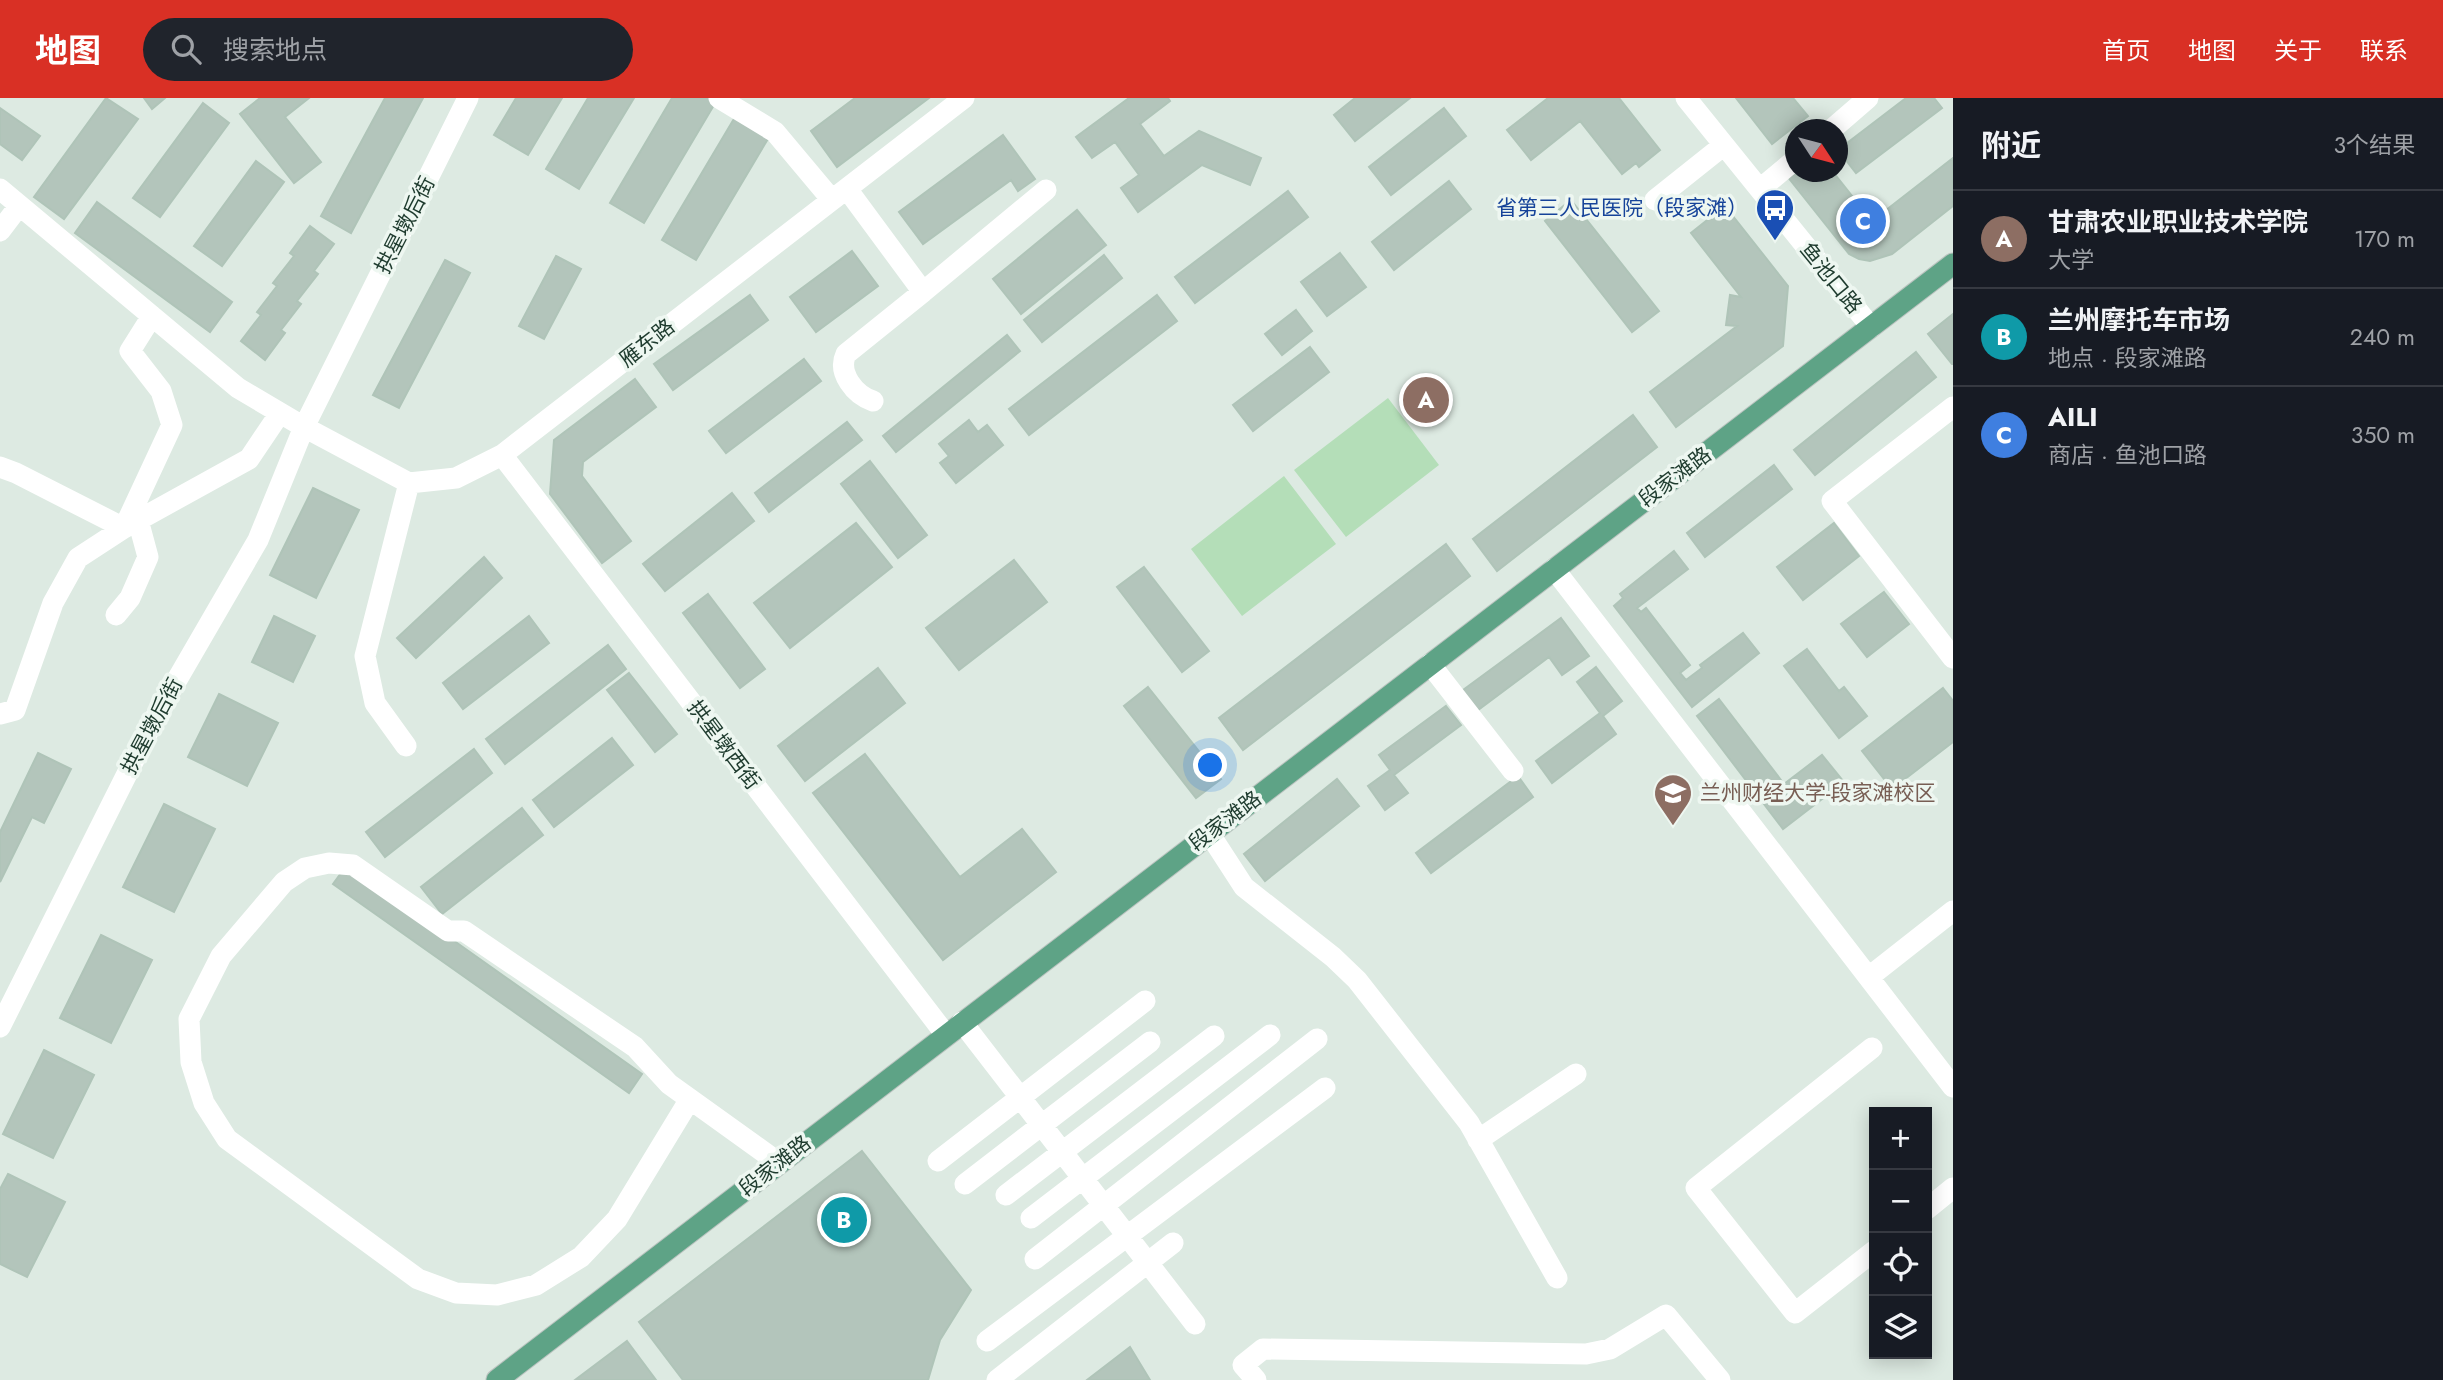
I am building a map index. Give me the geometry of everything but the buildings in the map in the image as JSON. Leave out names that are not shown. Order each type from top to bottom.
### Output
[{"type":"main road","name":"段家滩路","points":[[498,1380],[1953,264]]},
{"type":"street","name":"拱星墩后街","points":[[0,1027],[156,716],[258,540],[304,427],[468,98]]},
{"type":"street","points":[[719,98],[775,132],[839,194],[923,292]]},
{"type":"street","name":"雁东路","points":[[409,483],[456,478],[502,455],[964,98]]},
{"type":"street","name":"鱼池口路","points":[[1686,98],[1871,327]]},
{"type":"street","points":[[1844,119],[1868,98]]},
{"type":"street","points":[[1655,200],[1724,145]]},
{"type":"street","points":[[1760,189],[1785,168]]},
{"type":"street","points":[[0,189],[238,388],[409,483],[365,656],[375,703],[406,746]]},
{"type":"street","points":[[873,401],[865,398],[853,387],[843,370],[846,354],[1046,190]]},
{"type":"street","points":[[0,231],[19,206]]},
{"type":"street","points":[[131,524],[172,425],[161,391],[130,351],[152,316]]},
{"type":"street","points":[[1953,407],[1832,501],[1953,658]]},
{"type":"street","points":[[0,714],[15,710],[53,603],[78,558],[131,524],[249,459],[280,413]]},
{"type":"street","name":"拱星墩西街","points":[[502,455],[954,1028],[1020,1098],[1195,1324]]},
{"type":"street","points":[[0,467],[131,524],[148,557],[130,598],[116,615]]},
{"type":"street","points":[[1554,569],[1953,1087]]},
{"type":"street","points":[[1430,664],[1513,771]]},
{"type":"street","points":[[1209,833],[1244,887],[1333,957],[1357,980],[1469,1123],[1557,1278]]},
{"type":"street","points":[[690,1099],[617,1219],[581,1257],[536,1285],[497,1295],[456,1293],[418,1279],[227,1139],[204,1103],[191,1062],[189,1019],[222,957],[284,882],[305,868],[329,863],[353,865],[448,931],[464,931],[635,1046],[669,1084],[690,1099],[779,1163]]},
{"type":"street","points":[[1869,977],[1953,911]]},
{"type":"street","points":[[938,1161],[1145,1001]]},
{"type":"street","points":[[1031,1219],[1270,1035]]},
{"type":"street","points":[[1006,1195],[1214,1037]]},
{"type":"street","points":[[1035,1259],[1317,1039]]},
{"type":"street","points":[[965,1184],[1150,1042]]},
{"type":"street","points":[[1869,1255],[1795,1314],[1696,1188],[1872,1048]]},
{"type":"street","points":[[1478,1140],[1576,1074]]},
{"type":"street","points":[[987,1341],[1325,1088]]},
{"type":"street","points":[[1932,1205],[1953,1188]]},
{"type":"street","points":[[997,1380],[1173,1243]]},
{"type":"street","points":[[1256,1380],[1243,1365],[1263,1349],[1586,1354],[1610,1349],[1666,1315],[1720,1380]]},
{"type":"green space","points":[[1388,398],[1439,465],[1346,537],[1294,470]]},
{"type":"green space","points":[[1284,476],[1336,544],[1242,616],[1191,549]]},
{"type":"place","name":"AILI","points":[[1863,221]]},
{"type":"place","name":"省第三人民医院（段家滩）","points":[[1775,242]]},
{"type":"place","name":"甘肃农业职业技术学院","points":[[1426,400]]},
{"type":"place","name":"兰州财经大学-段家滩校区","points":[[1673,827]]},
{"type":"place","name":"兰州摩托车市场","points":[[844,1220]]}]
